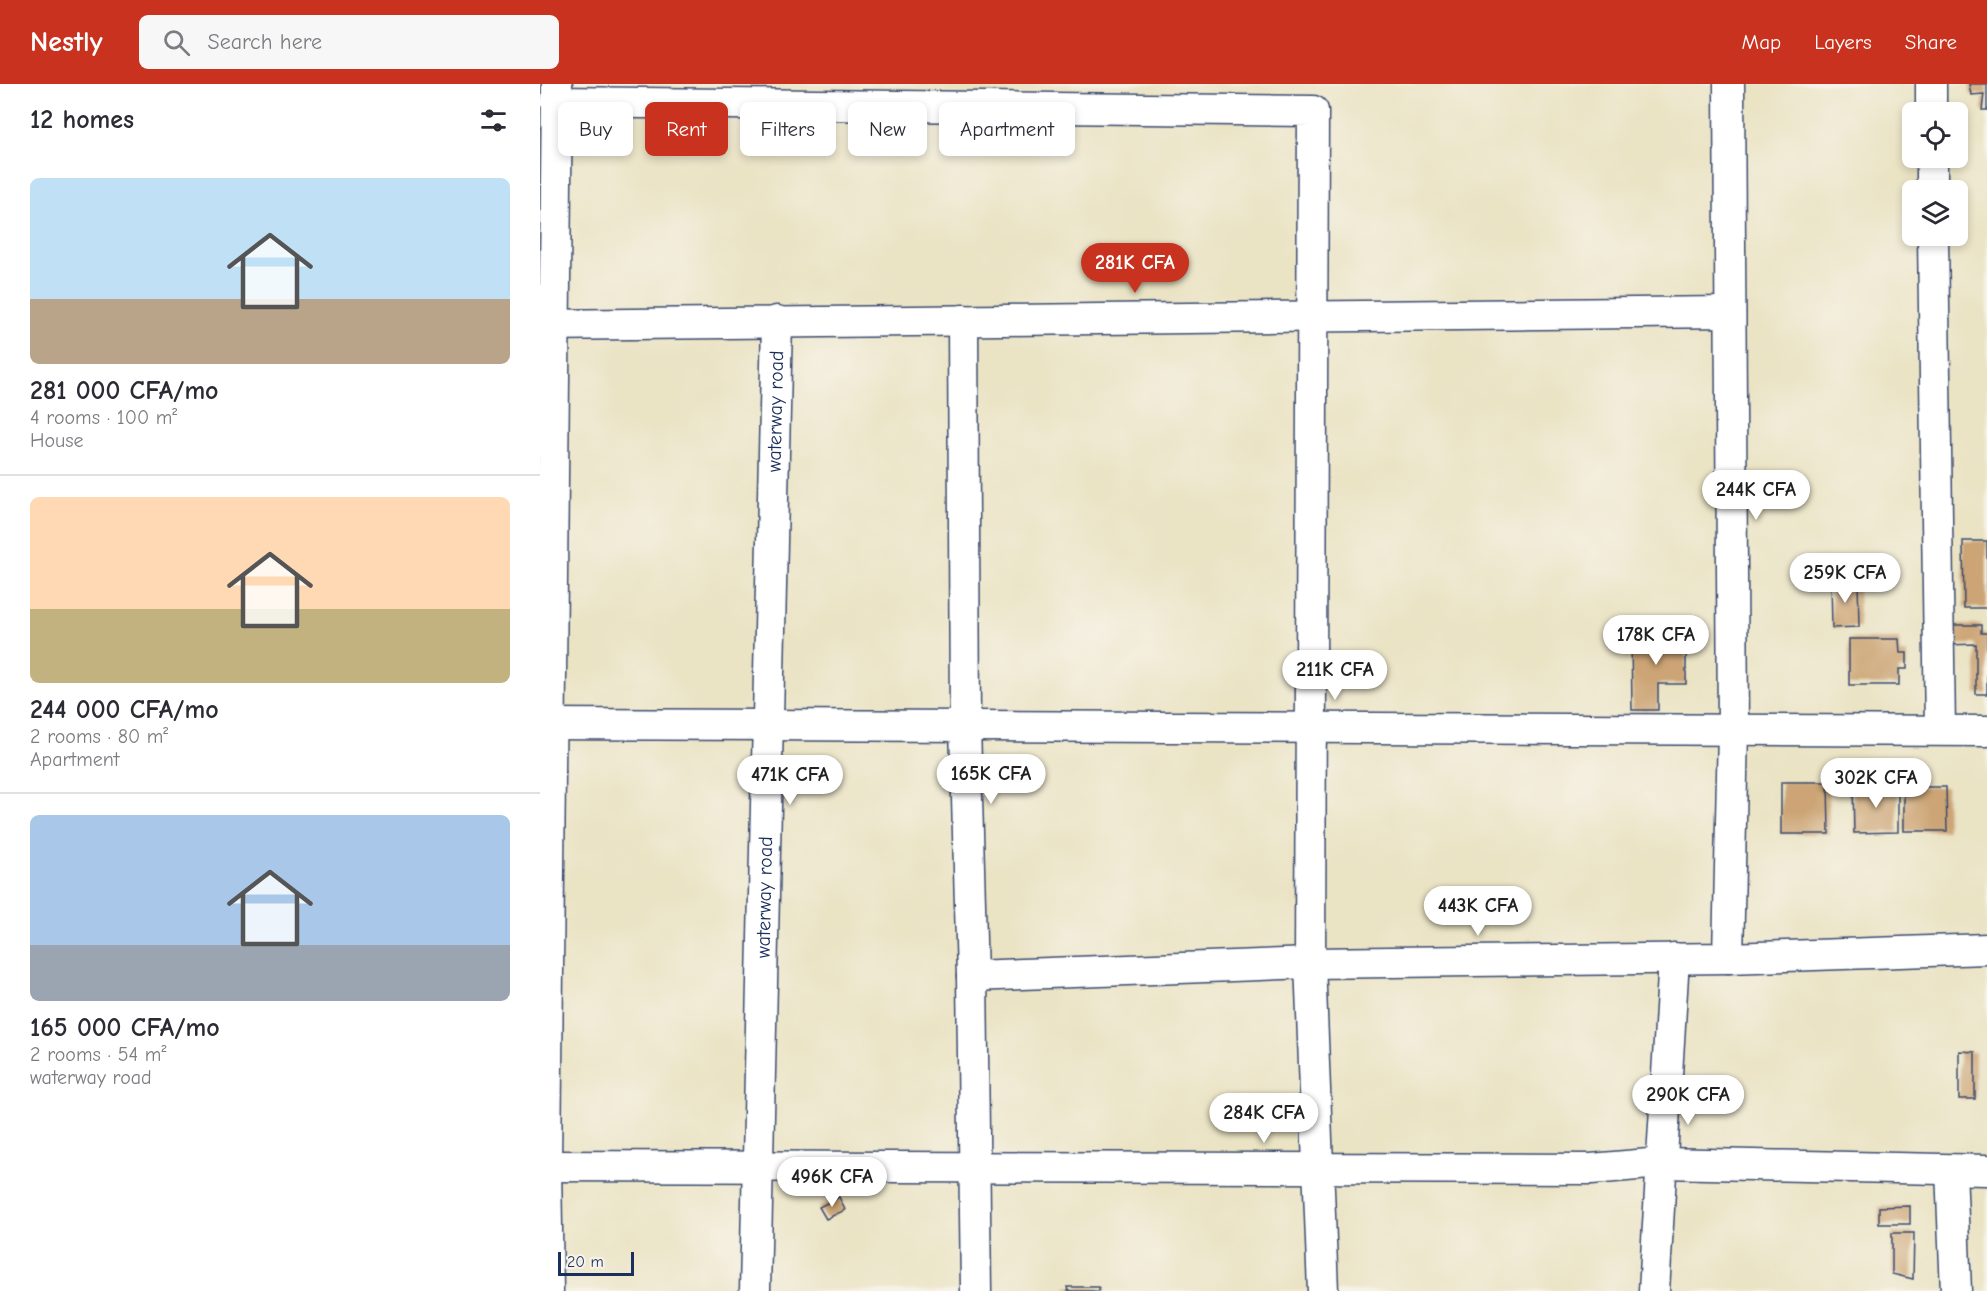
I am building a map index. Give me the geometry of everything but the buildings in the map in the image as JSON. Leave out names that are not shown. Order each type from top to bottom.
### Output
[{"type":"street","points":[[1728,958],[1733,730],[1729,84]]},
{"type":"street","points":[[1931,84],[1931,102]]},
{"type":"street","points":[[548,1291],[543,1166],[547,325],[556,93],[1313,111],[1310,963],[1323,1291]]},
{"type":"street","points":[[1933,246],[1940,730]]},
{"type":"street","points":[[547,325],[1730,312]]},
{"type":"street","points":[[963,320],[965,726],[972,976],[976,1291]]},
{"type":"street","name":"waterway road","points":[[755,1291],[777,321]]},
{"type":"street","points":[[545,724],[768,723],[1987,731]]},
{"type":"street","points":[[972,976],[1310,963],[1728,958],[1987,949]]},
{"type":"street","points":[[1654,1291],[1674,958]]},
{"type":"street","points":[[543,1166],[1591,1169],[1661,1163],[1987,1170]]},
{"type":"street","points":[[1951,1170],[1956,1291]]}]
